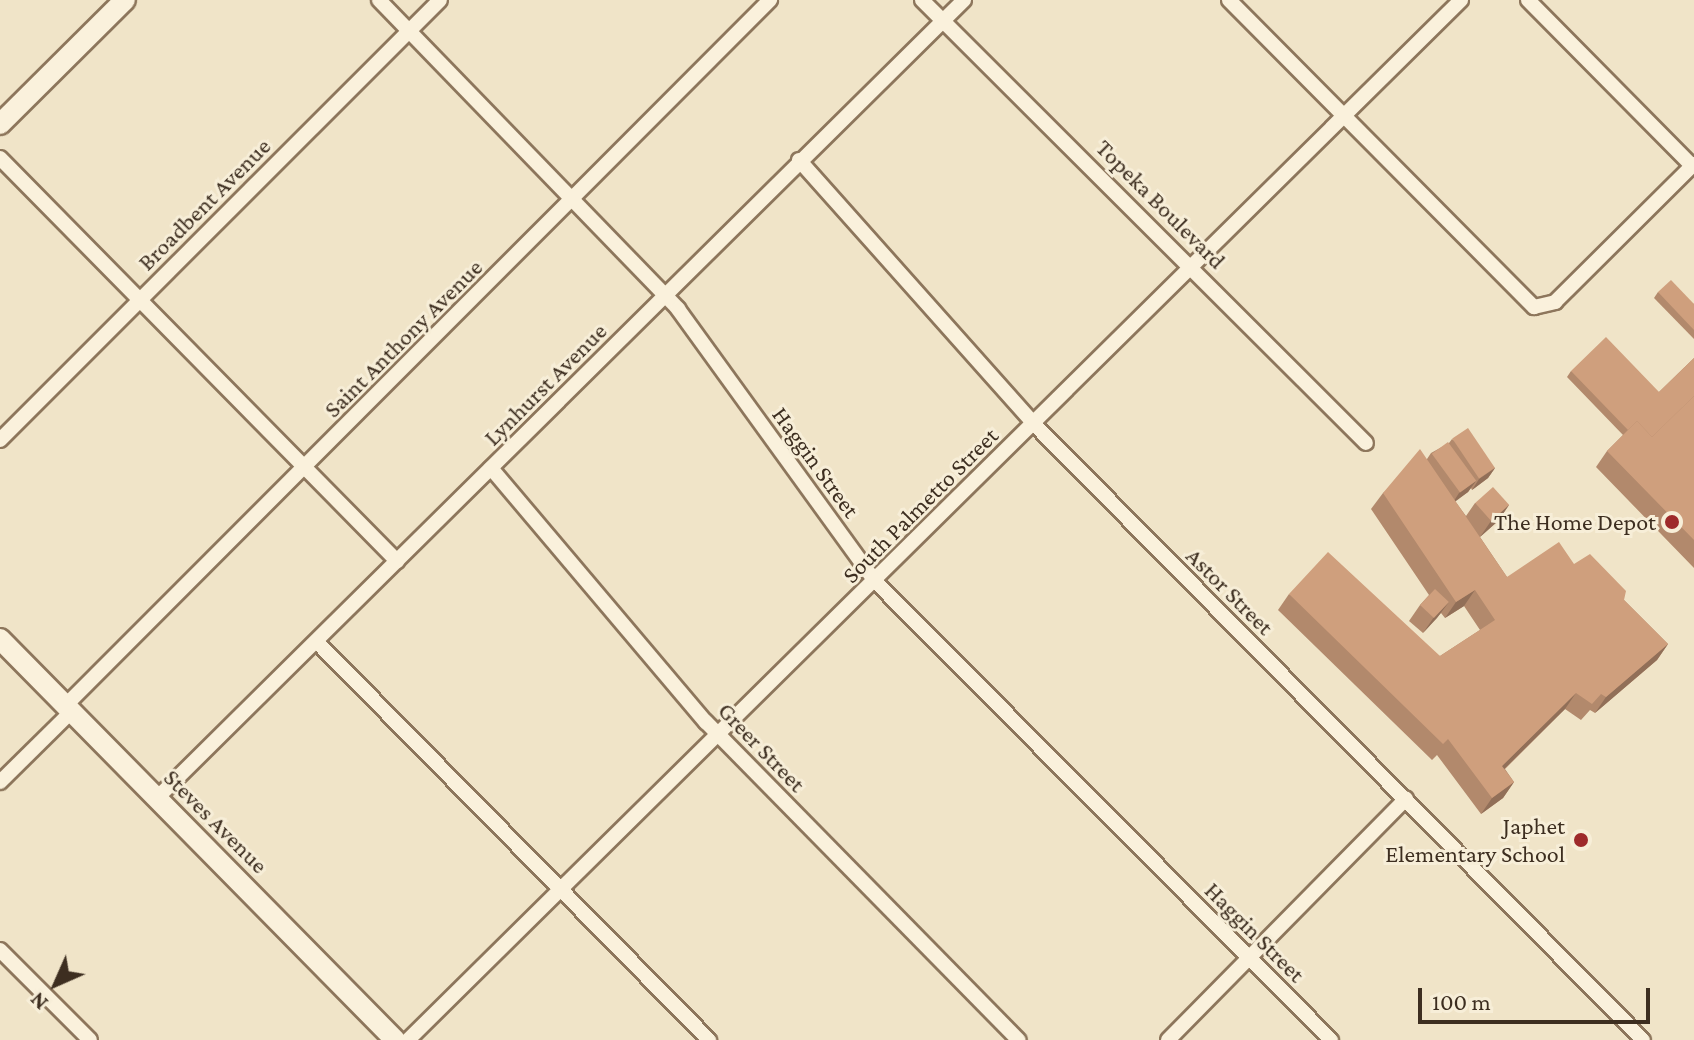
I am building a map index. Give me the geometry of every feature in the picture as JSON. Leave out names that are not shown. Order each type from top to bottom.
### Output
[{"type":"street","name":"Haggin Street","points":[[379,0],[665,295],[875,581],[1331,1040]]},
{"type":"street","name":"Broadbent Avenue","points":[[0,440],[440,0]]},
{"type":"street","name":"Saint Anthony Avenue","points":[[0,782],[305,466],[770,0]]},
{"type":"street","name":"Topeka Boulevard","points":[[922,0],[946,19],[1366,443]]},
{"type":"street","name":"Lynhurst Avenue","points":[[157,798],[964,0]]},
{"type":"street","points":[[1229,0],[1525,302],[1541,308],[1555,302],[1693,165],[1528,0]]},
{"type":"street","name":"South Palmetto Street","points":[[408,1040],[1461,0]]},
{"type":"street","points":[[0,124],[117,3]]},
{"type":"street","points":[[0,158],[142,297],[397,561]]},
{"type":"street","name":"Astor Street","points":[[799,160],[1034,424],[1643,1040]]},
{"type":"street","name":"Greer Street","points":[[491,468],[719,735],[1019,1040]]},
{"type":"street","name":"Steves Avenue","points":[[0,639],[395,1040]]},
{"type":"street","points":[[317,642],[709,1040]]},
{"type":"street","points":[[1168,1040],[1406,799]]},
{"type":"street","points":[[0,950],[90,1040]]},
{"type":"building","points":[[1671,280],[1694,304],[1694,330],[1658,292]]},
{"type":"building","points":[[1606,337],[1659,392],[1694,358],[1694,396],[1652,437],[1637,421],[1628,430],[1571,371]]},
{"type":"building","name":"The Home Depot","points":[[1694,396],[1694,540],[1607,451],[1637,421],[1652,437]]},
{"type":"building","points":[[1468,428],[1495,468],[1479,478],[1452,439]]},
{"type":"building","points":[[1448,442],[1476,481],[1460,493],[1432,454]]},
{"type":"building","points":[[1420,449],[1507,577],[1559,542],[1574,564],[1590,554],[1626,591],[1624,600],[1668,644],[1606,697],[1601,694],[1592,704],[1576,693],[1502,766],[1514,782],[1492,798],[1448,739],[1443,744],[1289,594],[1328,552],[1440,656],[1495,620],[1475,590],[1456,602],[1383,493]]},
{"type":"building","points":[[1493,487],[1509,505],[1491,521],[1475,503]]},
{"type":"building","points":[[1435,589],[1449,602],[1434,618],[1420,605]]},
{"type":"place","name":"The Home Depot","points":[[1672,522]]},
{"type":"place","name":"Japhet Elementary School","points":[[1581,840]]}]
